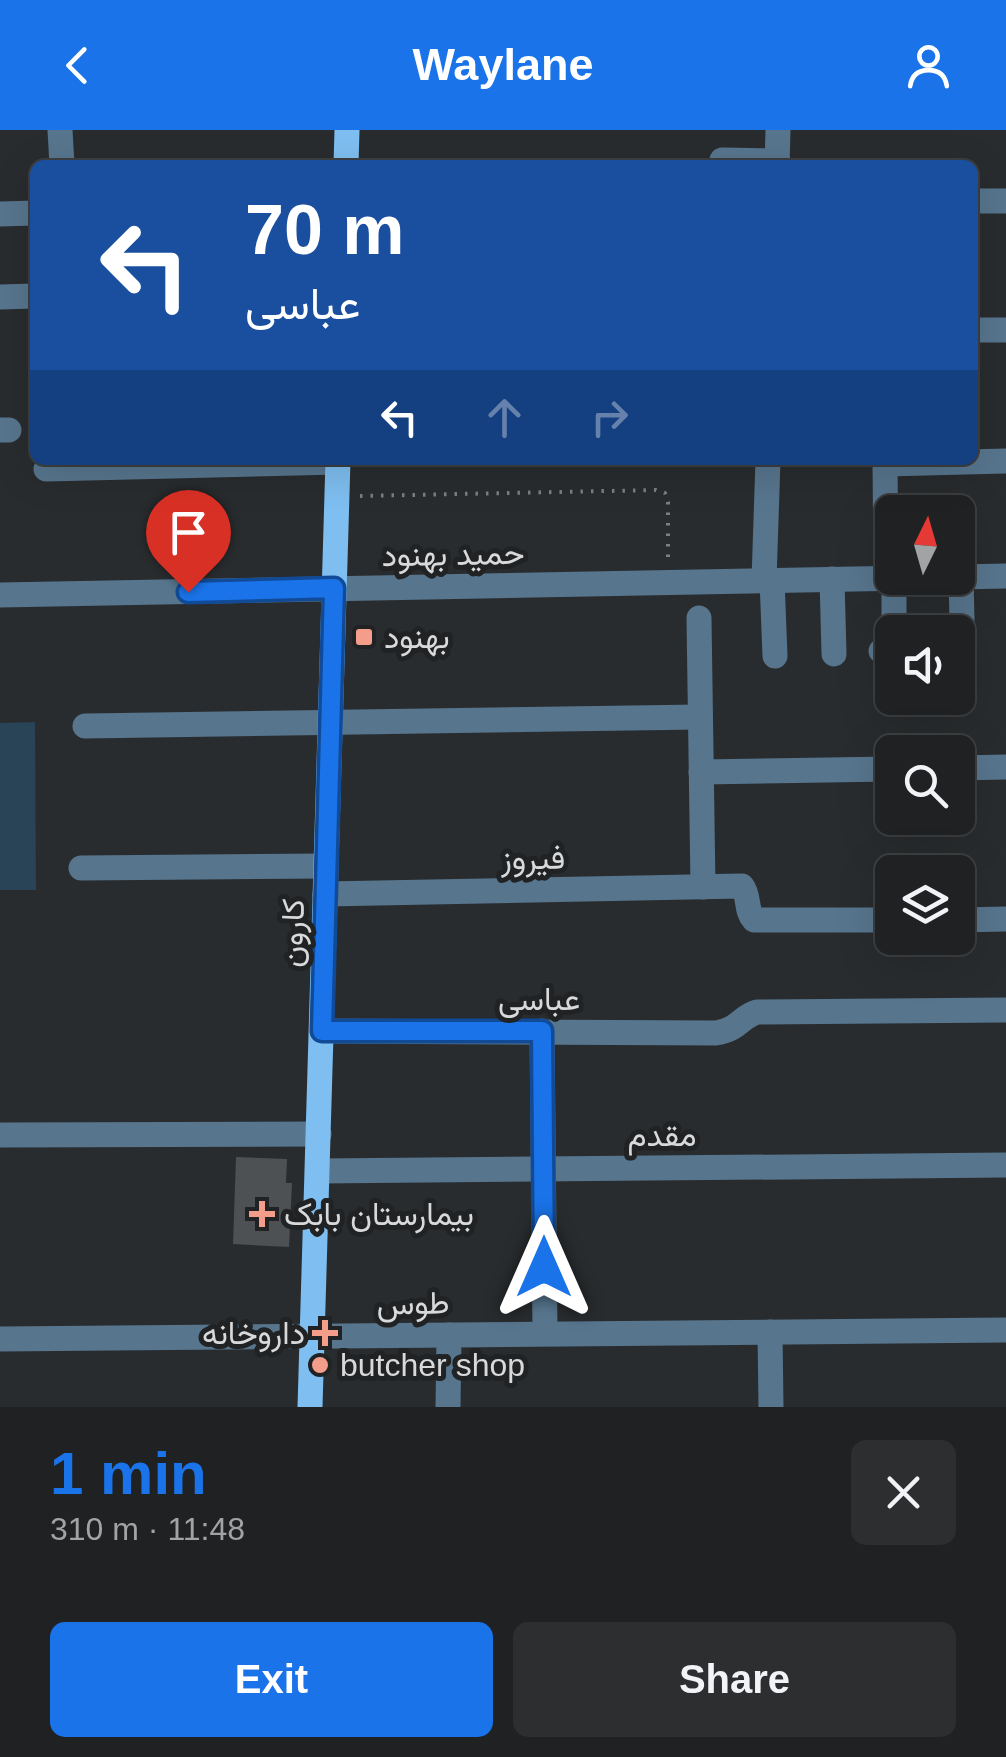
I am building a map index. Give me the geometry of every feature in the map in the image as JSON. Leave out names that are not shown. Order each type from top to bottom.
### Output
[{"type":"main road","points":[[346,160],[347,130]]},
{"type":"main road","name":"کارون","points":[[310,1407],[338,465]]},
{"type":"street","points":[[60,130],[62,160]]},
{"type":"street","points":[[778,130],[778,160]]},
{"type":"street","points":[[978,201],[1006,201]]},
{"type":"street","points":[[0,214],[30,213]]},
{"type":"street","points":[[0,297],[30,296]]},
{"type":"street","points":[[978,330],[1006,330]]},
{"type":"street","points":[[978,461],[1006,461]]},
{"type":"street","points":[[46,469],[98,465]]},
{"type":"street","points":[[768,465],[768,580],[775,656]]},
{"type":"street","points":[[884,465],[887,495]]},
{"type":"street","points":[[975,576],[1006,576]]},
{"type":"street","name":"حمید بهنود","points":[[0,595],[875,578]]},
{"type":"street","points":[[832,579],[834,654]]},
{"type":"street","points":[[698,618],[703,887]]},
{"type":"street","points":[[85,726],[700,717]]},
{"type":"street","points":[[975,768],[1006,767]]},
{"type":"street","points":[[701,772],[875,769]]},
{"type":"street","points":[[81,868],[326,866]]},
{"type":"street","name":"فیروز","points":[[326,894],[742,886],[754,920],[875,920]]},
{"type":"street","points":[[975,920],[1006,919]]},
{"type":"street","name":"عباسی","points":[[322,1031],[716,1032],[729,1031],[750,1014],[766,1012],[1006,1010]]},
{"type":"street","points":[[542,1031],[545,1333]]},
{"type":"street","points":[[0,1135],[319,1134]]},
{"type":"street","name":"مقدم","points":[[318,1171],[1006,1164]]},
{"type":"street","name":"طوس","points":[[0,1339],[1006,1330]]},
{"type":"street","points":[[770,1332],[771,1407]]},
{"type":"street","points":[[448,1335],[448,1407]]},
{"type":"path","points":[[337,496],[656,490],[665,493],[668,502],[667,582]]},
{"type":"shaded area","points":[[35,722],[36,890],[0,890],[0,723]]},
{"type":"building","name":"بیمارستان بابک","points":[[236,1157],[287,1159],[286,1183],[292,1183],[289,1247],[233,1244]]},
{"type":"place","name":"بهنود","points":[[364,637]]},
{"type":"place","name":"بیمارستان بابک","points":[[262,1214]]},
{"type":"place","name":"داروخانه","points":[[325,1333]]},
{"type":"place","name":"butcher shop","points":[[320,1365]]},
{"type":"route","points":[[188,592],[334,588],[322,1031],[542,1031],[544,1267]]}]
